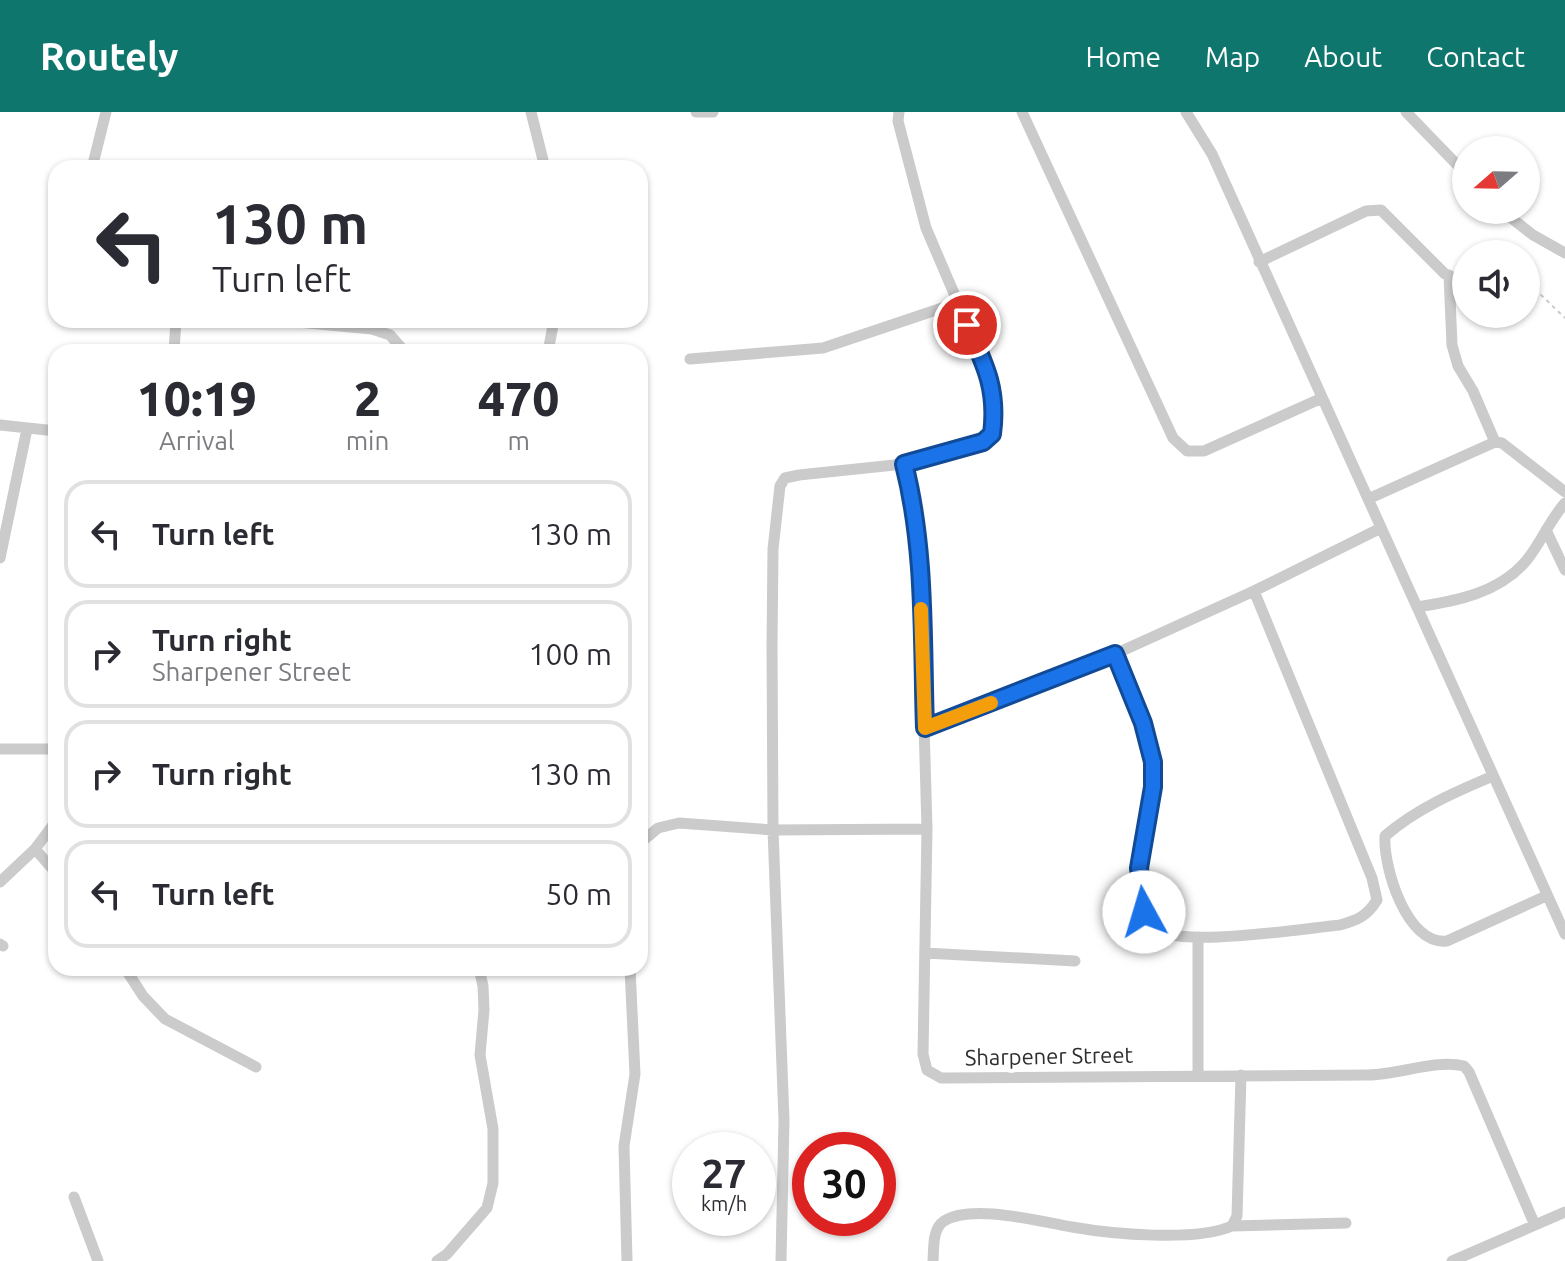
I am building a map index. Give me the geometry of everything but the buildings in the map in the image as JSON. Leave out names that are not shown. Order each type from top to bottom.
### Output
[{"type":"street","points":[[94,160],[106,112]]},
{"type":"street","points":[[531,112],[543,160]]},
{"type":"street","points":[[696,112],[713,112]]},
{"type":"street","points":[[781,1261],[784,1120],[773,830],[773,549],[780,486],[785,478],[799,475],[904,464],[983,442],[992,434],[994,393],[926,228],[898,121],[899,112]]},
{"type":"street","points":[[1022,112],[1173,438],[1187,451],[1204,451],[1322,398]]},
{"type":"street","points":[[1186,112],[1212,154],[1565,934]]},
{"type":"street","points":[[1406,112],[1452,160]]},
{"type":"street","points":[[1259,262],[1366,211],[1381,210],[1449,275],[1452,345],[1458,366],[1473,391],[1495,442]]},
{"type":"street","points":[[1519,224],[1565,253]]},
{"type":"street","points":[[690,359],[823,348],[957,303]]},
{"type":"street","points":[[361,328],[390,335],[398,344]]},
{"type":"street","points":[[0,425],[48,430]]},
{"type":"street","points":[[0,558],[27,429]]},
{"type":"street","points":[[1368,499],[1495,442],[1515,452],[1565,492]]},
{"type":"street","name":"Sharpener Street","points":[[904,464],[915,508],[919,547],[927,829],[923,1054],[927,1070],[941,1078],[1385,1075],[1446,1065],[1464,1066],[1534,1223]]},
{"type":"street","points":[[1417,607],[1462,600],[1494,586],[1525,562],[1565,503]]},
{"type":"street","points":[[925,728],[1115,654],[1254,591],[1381,528]]},
{"type":"street","points":[[1546,530],[1565,570]]},
{"type":"street","points":[[1115,654],[1143,723],[1153,762],[1153,787],[1139,868],[1144,912],[1150,927],[1165,935],[1198,939],[1340,925],[1360,920],[1370,912],[1377,900],[1372,878],[1254,591]]},
{"type":"street","points":[[0,749],[48,749]]},
{"type":"street","points":[[1493,776],[1451,794],[1402,821],[1385,836],[1387,868],[1404,912],[1437,943],[1546,896]]},
{"type":"street","points":[[648,836],[658,828],[679,823],[773,830],[927,829]]},
{"type":"street","points":[[0,882],[35,849],[48,832]]},
{"type":"street","points":[[35,849],[48,864]]},
{"type":"street","points":[[1198,939],[1198,1074]]},
{"type":"street","points":[[925,953],[1075,961]]},
{"type":"street","points":[[130,976],[143,996],[165,1019],[256,1067]]},
{"type":"street","points":[[437,1261],[447,1254],[487,1208],[493,1183],[493,1129],[480,1055],[484,1010],[481,976]]},
{"type":"street","points":[[627,1261],[624,1146],[635,1074],[630,976]]},
{"type":"street","points":[[1232,1226],[1237,1216],[1241,1075]]},
{"type":"street","points":[[74,1197],[98,1261]]},
{"type":"street","points":[[1452,1261],[1565,1212]]},
{"type":"street","points":[[933,1261],[935,1234],[940,1224],[957,1216],[1003,1216],[1077,1228],[1161,1235],[1221,1231],[1232,1226],[1346,1223]]},
{"type":"path","points":[[1540,294],[1565,318]]},
{"type":"slow traffic","points":[[921,609],[925,728],[991,703]]},
{"type":"route","points":[[967,325],[994,393],[992,434],[983,442],[904,464],[915,508],[919,547],[925,728],[1115,654],[1143,723],[1153,762],[1153,787],[1139,868],[1144,912]]}]
